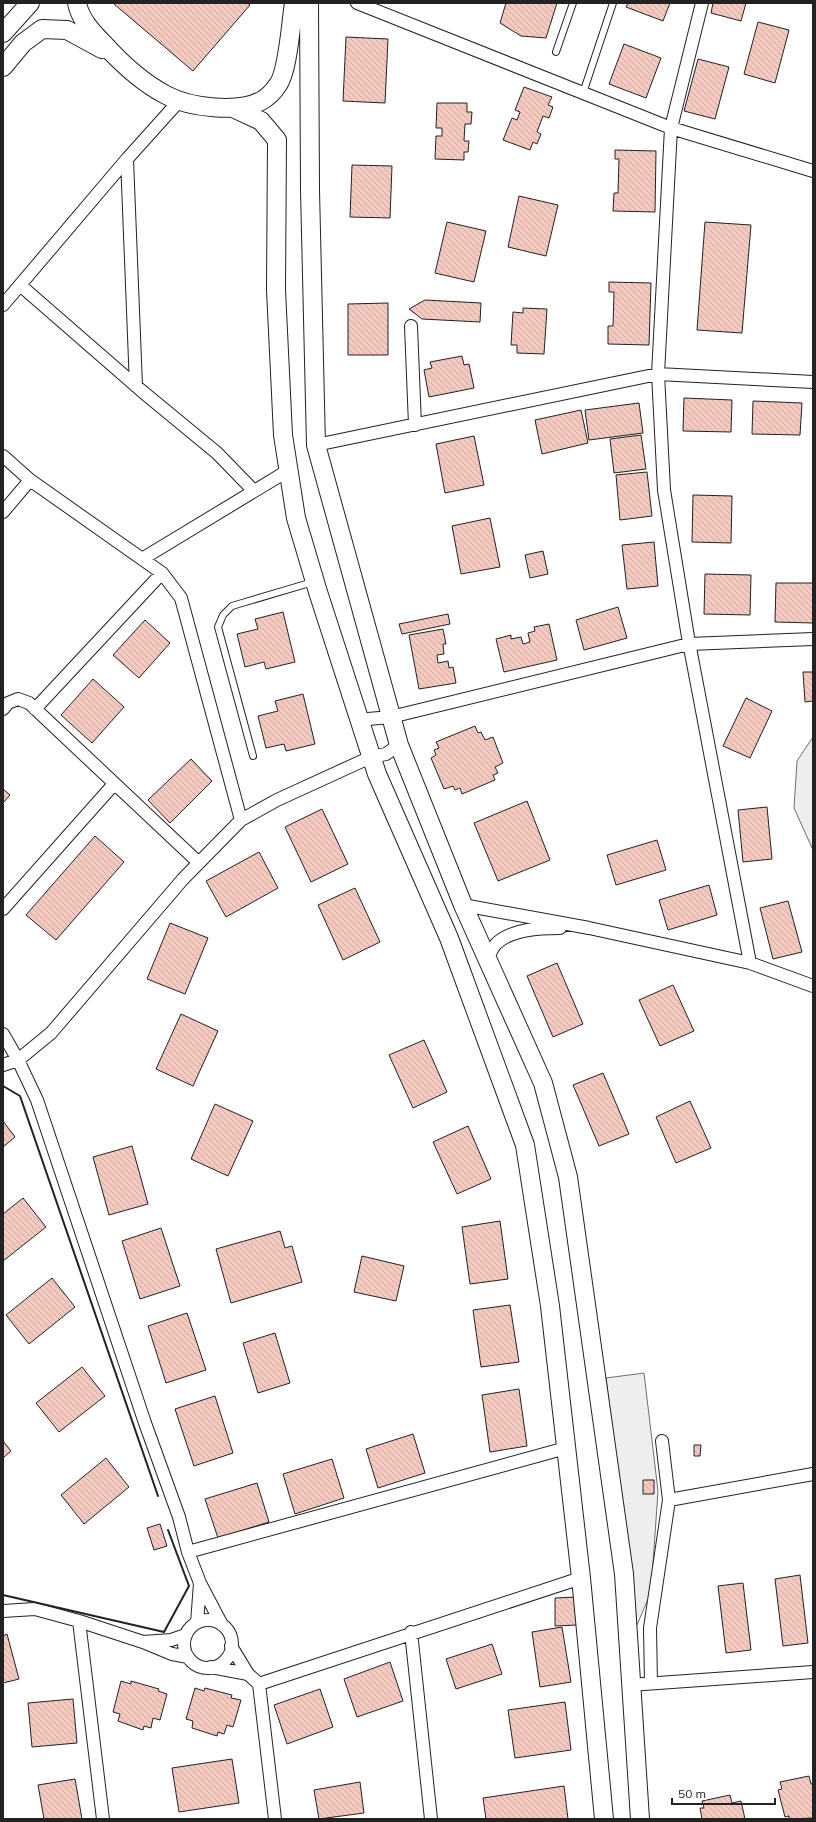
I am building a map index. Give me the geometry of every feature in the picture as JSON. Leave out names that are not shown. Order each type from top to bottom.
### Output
[{"type":"main road","points":[[3,33],[30,3]]},
{"type":"main road","points":[[77,3],[79,12],[91,30],[113,55],[143,80],[167,96],[194,104],[233,108],[261,121],[277,140],[276,290],[283,436],[296,518],[314,581],[371,758],[449,938],[525,1145],[550,1306],[581,1578],[604,1819]]},
{"type":"main road","points":[[233,108],[262,100],[278,85],[285,67],[294,3]]},
{"type":"main road","points":[[309,3],[310,190],[316,445],[399,745],[463,905],[543,1084],[568,1177],[624,1574],[630,1685],[640,1819]]},
{"type":"main road","points":[[3,67],[23,43],[42,29],[67,30],[113,55]]},
{"type":"street","points":[[357,3],[671,128],[813,171]]},
{"type":"street","points":[[702,3],[671,128],[658,374],[664,490],[689,644],[750,963]]},
{"type":"street","points":[[3,305],[126,159],[180,100]]},
{"type":"street","points":[[126,159],[136,386]]},
{"type":"street","points":[[20,285],[136,386],[218,453],[254,490]]},
{"type":"street","points":[[411,326],[415,425]]},
{"type":"street","points":[[316,445],[658,374],[813,382]]},
{"type":"street","points":[[3,456],[30,480],[162,573],[181,598],[241,820]]},
{"type":"street","points":[[142,559],[289,470]]},
{"type":"street","points":[[3,512],[30,480]]},
{"type":"street","points":[[35,709],[162,573]]},
{"type":"street","points":[[360,724],[368,719],[391,717],[689,644],[813,639]]},
{"type":"street","points":[[3,710],[8,703],[18,699],[29,703],[199,863]]},
{"type":"street","points":[[3,1065],[18,1060],[51,1033],[183,879],[241,820],[277,800],[371,758],[386,754],[399,745]]},
{"type":"street","points":[[3,909],[114,784]]},
{"type":"street","points":[[463,905],[589,928],[750,963],[813,986]]},
{"type":"street","points":[[487,959],[496,943],[514,933],[546,928],[589,928]]},
{"type":"street","points":[[3,1034],[38,1100],[144,1423],[200,1583],[222,1625],[230,1634],[231,1646],[248,1674],[259,1684],[275,1819]]},
{"type":"street","points":[[652,1683],[650,1628],[669,1500],[662,1441]]},
{"type":"street","points":[[188,1552],[566,1448]]},
{"type":"street","points":[[669,1500],[813,1474]]},
{"type":"street","points":[[259,1684],[411,1632],[581,1578]]},
{"type":"street","points":[[197,1623],[200,1583]]},
{"type":"street","points":[[3,1611],[35,1609],[79,1621],[142,1642],[172,1654],[188,1658],[195,1664],[203,1667],[211,1667],[248,1674]]},
{"type":"street","points":[[188,1658],[185,1650],[186,1635],[192,1626],[209,1620],[222,1625]]},
{"type":"street","points":[[79,1621],[103,1819]]},
{"type":"street","points":[[411,1632],[431,1819]]},
{"type":"street","points":[[142,1642],[171,1640],[186,1635]]},
{"type":"street","points":[[211,1667],[220,1664],[226,1658],[231,1646]]},
{"type":"street","points":[[630,1685],[813,1672]]},
{"type":"lane","points":[[556,52],[573,3]]},
{"type":"lane","points":[[583,92],[613,3]]},
{"type":"lane","points":[[253,756],[218,626],[224,615],[232,606],[314,581]]},
{"type":"shaded area","points":[[813,737],[813,850],[794,808],[797,761]]},
{"type":"shaded area","points":[[644,1373],[658,1491],[651,1592],[637,1625],[606,1378]]},
{"type":"building","points":[[247,3],[250,5],[193,71],[114,4]]},
{"type":"building","points":[[506,3],[557,3],[546,38],[521,36],[500,23]]},
{"type":"building","points":[[628,3],[670,3],[663,21],[626,7]]},
{"type":"building","points":[[713,3],[746,3],[741,21],[711,13]]},
{"type":"building","points":[[758,22],[789,30],[775,83],[744,74]]},
{"type":"building","points":[[346,37],[388,39],[385,103],[343,101]]},
{"type":"building","points":[[624,44],[661,58],[646,98],[609,84]]},
{"type":"building","points":[[698,59],[729,67],[715,119],[684,111]]},
{"type":"building","points":[[524,87],[552,97],[548,105],[553,107],[549,118],[543,116],[537,132],[541,134],[537,144],[533,142],[530,150],[503,140],[512,118],[517,120],[520,112],[515,110]]},
{"type":"building","points":[[437,103],[467,103],[467,112],[472,112],[471,124],[465,124],[464,141],[469,141],[468,152],[464,152],[464,160],[435,159],[436,136],[442,136],[442,128],[436,128]]},
{"type":"building","points":[[615,150],[656,151],[655,212],[613,211],[614,193],[618,193],[619,159],[615,159]]},
{"type":"building","points":[[352,165],[392,166],[390,218],[350,217]]},
{"type":"building","points":[[519,196],[558,205],[546,256],[508,247]]},
{"type":"building","points":[[447,222],[486,231],[474,282],[435,273]]},
{"type":"building","points":[[705,222],[751,225],[742,333],[697,330]]},
{"type":"building","points":[[609,282],[651,283],[649,345],[608,344],[608,326],[613,326],[614,292],[609,292]]},
{"type":"building","points":[[425,300],[481,303],[480,322],[422,319],[409,309]]},
{"type":"building","points":[[388,303],[388,355],[348,355],[348,304]]},
{"type":"building","points":[[523,308],[547,309],[544,354],[517,353],[517,345],[511,345],[513,312],[523,313]]},
{"type":"building","points":[[462,356],[464,365],[469,364],[474,388],[429,397],[424,370],[432,368],[430,362]]},
{"type":"building","points":[[684,398],[732,400],[731,432],[683,431]]},
{"type":"building","points":[[753,401],[802,403],[800,435],[752,434]]},
{"type":"building","points":[[639,403],[643,433],[589,440],[585,410]]},
{"type":"building","points":[[581,410],[588,443],[542,454],[535,420]]},
{"type":"building","points":[[641,435],[646,469],[614,473],[610,439]]},
{"type":"building","points":[[474,436],[484,485],[445,493],[436,444]]},
{"type":"building","points":[[647,472],[652,516],[620,520],[616,475]]},
{"type":"building","points":[[693,495],[732,496],[731,543],[692,542]]},
{"type":"building","points":[[490,518],[500,567],[461,574],[452,526]]},
{"type":"building","points":[[654,542],[658,586],[627,589],[622,545]]},
{"type":"building","points":[[543,551],[548,574],[530,578],[525,555]]},
{"type":"building","points":[[705,574],[751,575],[750,615],[704,614]]},
{"type":"building","points":[[776,583],[813,583],[813,623],[775,622]]},
{"type":"building","points":[[618,607],[627,638],[584,650],[576,620]]},
{"type":"building","points":[[283,612],[295,662],[266,669],[264,662],[245,667],[237,634],[258,629],[255,619]]},
{"type":"building","points":[[448,614],[450,624],[402,634],[399,624]]},
{"type":"building","points":[[145,620],[170,643],[139,678],[113,655]]},
{"type":"building","points":[[549,624],[557,660],[504,672],[496,639],[511,635],[511,639],[521,637],[523,644],[530,642],[528,633],[535,631],[534,627]]},
{"type":"building","points":[[443,629],[446,644],[443,644],[444,654],[437,655],[438,663],[448,661],[449,668],[453,667],[456,683],[419,689],[409,635]]},
{"type":"building","points":[[803,672],[813,672],[813,701],[805,702]]},
{"type":"building","points":[[93,679],[124,707],[92,743],[61,715]]},
{"type":"building","points":[[303,694],[315,744],[286,751],[284,744],[266,748],[258,716],[278,711],[275,701]]},
{"type":"building","points":[[746,698],[772,711],[750,758],[723,746]]},
{"type":"building","points":[[475,726],[478,733],[481,732],[485,740],[493,737],[503,763],[495,767],[498,773],[493,775],[495,780],[462,794],[460,788],[455,790],[453,786],[444,789],[431,758],[436,755],[434,750],[439,748],[436,742]]},
{"type":"building","points":[[191,759],[212,781],[170,823],[148,800]]},
{"type":"building","points":[[3,789],[10,795],[3,803]]},
{"type":"building","points":[[527,801],[550,860],[498,881],[474,823]]},
{"type":"building","points":[[767,807],[772,859],[743,862],[738,810]]},
{"type":"building","points":[[322,809],[348,864],[311,882],[285,827]]},
{"type":"building","points":[[95,836],[124,862],[56,940],[26,915]]},
{"type":"building","points":[[657,840],[666,870],[616,885],[607,855]]},
{"type":"building","points":[[259,852],[278,888],[226,917],[206,881]]},
{"type":"building","points":[[709,885],[717,915],[668,930],[659,900]]},
{"type":"building","points":[[355,888],[380,942],[343,960],[318,905]]},
{"type":"building","points":[[788,901],[802,952],[773,959],[760,908]]},
{"type":"building","points":[[170,923],[208,938],[185,994],[147,979]]},
{"type":"building","points":[[557,963],[583,1024],[553,1037],[527,976]]},
{"type":"building","points":[[673,985],[694,1031],[660,1046],[639,1000]]},
{"type":"building","points":[[181,1014],[218,1031],[193,1086],[156,1069]]},
{"type":"building","points":[[424,1040],[447,1092],[413,1108],[389,1055]]},
{"type":"building","points":[[603,1073],[629,1134],[599,1146],[573,1085]]},
{"type":"building","points":[[690,1101],[711,1148],[676,1163],[656,1117]]},
{"type":"building","points":[[215,1104],[253,1121],[228,1176],[191,1159]]},
{"type":"building","points":[[3,1121],[15,1137],[3,1147]]},
{"type":"building","points":[[468,1126],[491,1179],[457,1194],[433,1142]]},
{"type":"building","points":[[132,1146],[148,1204],[109,1215],[93,1157]]},
{"type":"building","points":[[23,1198],[46,1227],[3,1261],[3,1214]]},
{"type":"building","points":[[500,1221],[508,1279],[470,1284],[462,1227]]},
{"type":"building","points":[[161,1228],[180,1286],[140,1299],[122,1241]]},
{"type":"building","points":[[280,1231],[285,1248],[292,1246],[302,1282],[231,1303],[216,1249]]},
{"type":"building","points":[[362,1256],[404,1266],[396,1301],[354,1292]]},
{"type":"building","points":[[52,1278],[75,1307],[29,1344],[6,1315]]},
{"type":"building","points":[[510,1305],[519,1362],[481,1367],[473,1310]]},
{"type":"building","points":[[187,1313],[206,1370],[166,1383],[148,1326]]},
{"type":"building","points":[[275,1333],[290,1383],[258,1393],[243,1343]]},
{"type":"building","points":[[82,1367],[105,1396],[59,1432],[36,1403]]},
{"type":"building","points":[[519,1389],[527,1446],[490,1452],[482,1395]]},
{"type":"building","points":[[215,1396],[233,1453],[194,1466],[175,1409]]},
{"type":"building","points":[[413,1434],[425,1473],[378,1488],[366,1449]]},
{"type":"building","points":[[3,1441],[11,1451],[3,1458]]},
{"type":"building","points":[[694,1445],[701,1445],[700,1456],[694,1456]]},
{"type":"building","points":[[106,1458],[129,1487],[84,1524],[61,1495]]},
{"type":"building","points":[[332,1459],[344,1498],[295,1514],[283,1474]]},
{"type":"building","points":[[643,1480],[654,1480],[654,1494],[643,1494]]},
{"type":"building","points":[[257,1483],[269,1522],[218,1538],[205,1499]]},
{"type":"building","points":[[160,1524],[167,1546],[154,1550],[147,1528]]},
{"type":"building","points":[[800,1575],[808,1643],[783,1646],[775,1579]]},
{"type":"building","points":[[743,1583],[751,1650],[726,1653],[718,1586]]},
{"type":"building","points":[[576,1597],[577,1625],[555,1626],[555,1598]]},
{"type":"building","points":[[562,1627],[571,1682],[540,1687],[532,1632]]},
{"type":"building","points":[[7,1634],[19,1679],[3,1683],[3,1636]]},
{"type":"building","points":[[492,1644],[502,1674],[456,1689],[446,1659]]},
{"type":"building","points":[[390,1662],[403,1701],[357,1717],[344,1679]]},
{"type":"building","points":[[121,1681],[131,1684],[131,1681],[159,1689],[158,1691],[167,1694],[160,1720],[153,1718],[151,1728],[144,1726],[143,1730],[118,1721],[120,1714],[113,1712]]},
{"type":"building","points":[[195,1688],[204,1691],[205,1688],[232,1695],[231,1698],[241,1700],[233,1727],[227,1725],[224,1734],[218,1732],[217,1736],[192,1728],[193,1721],[186,1719]]},
{"type":"building","points":[[320,1689],[333,1727],[287,1744],[274,1705]]},
{"type":"building","points":[[73,1699],[77,1743],[32,1747],[28,1703]]},
{"type":"building","points":[[565,1702],[571,1750],[515,1758],[508,1710]]},
{"type":"building","points":[[232,1759],[239,1803],[179,1812],[172,1768]]},
{"type":"building","points":[[809,1776],[811,1784],[813,1784],[813,1818],[789,1819],[789,1816],[785,1817],[778,1790],[782,1789],[780,1782]]},
{"type":"building","points":[[75,1779],[82,1819],[44,1819],[38,1785]]},
{"type":"building","points":[[360,1782],[364,1813],[319,1819],[314,1790]]},
{"type":"building","points":[[564,1786],[568,1819],[486,1819],[483,1798]]},
{"type":"building","points":[[730,1795],[732,1803],[741,1801],[745,1819],[702,1819],[700,1808],[704,1808],[702,1801]]},
{"type":"wall","points":[[3,1086],[20,1096],[158,1496]]},
{"type":"wall","points":[[3,1595],[164,1632],[189,1586],[168,1530]]}]
